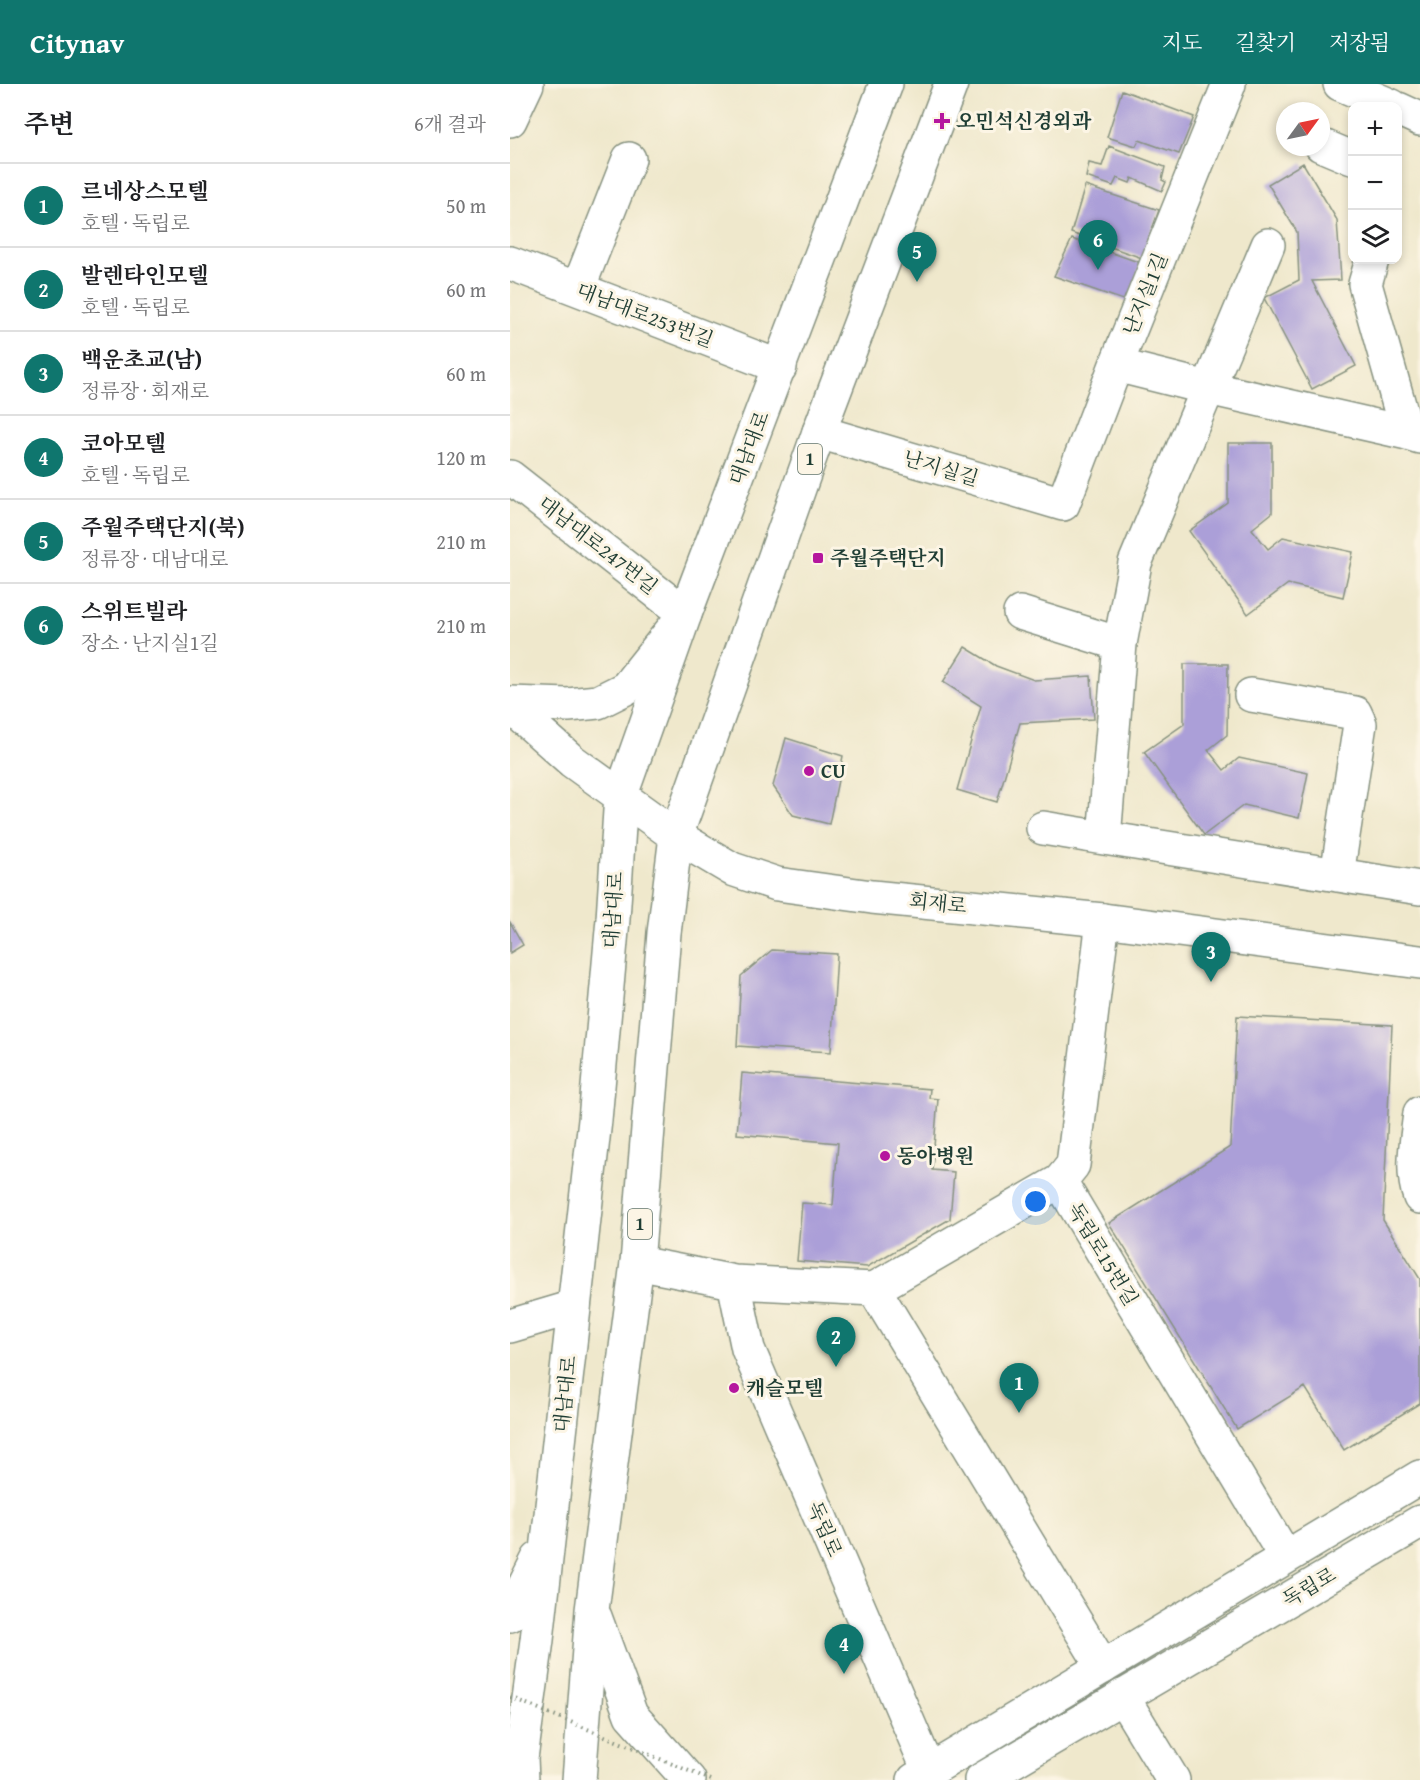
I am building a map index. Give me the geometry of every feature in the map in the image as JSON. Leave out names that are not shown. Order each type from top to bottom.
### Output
[{"type":"main road","points":[[510,119],[526,84]]},
{"type":"main road","name":"대남대로","points":[[522,1780],[521,1758],[537,1640],[595,1120],[613,919],[621,795],[685,614],[886,84]]},
{"type":"main road","name":"1","points":[[579,1780],[592,1610],[637,1263],[664,933],[676,836],[819,432],[951,84]]},
{"type":"main road","name":"난지실1길","points":[[1063,504],[1116,365],[1230,84]]},
{"type":"main road","points":[[1340,84],[1383,102]]},
{"type":"main road","points":[[1402,111],[1420,118]]},
{"type":"main road","points":[[1330,149],[1348,156]]},
{"type":"main road","points":[[578,289],[629,159]]},
{"type":"main road","points":[[1104,838],[1120,644],[1135,563],[1268,245]]},
{"type":"main road","name":"대남대로253번길","points":[[510,263],[780,367]]},
{"type":"main road","points":[[1371,264],[1365,284],[1414,435]]},
{"type":"main road","points":[[1116,365],[1414,435]]},
{"type":"main road","name":"난지실길","points":[[819,432],[1063,504]]},
{"type":"main road","name":"대남대로247번길","points":[[510,477],[685,614]]},
{"type":"main road","points":[[1020,613],[1120,644]]},
{"type":"main road","points":[[510,704],[568,705],[598,702],[617,693],[626,688],[685,614]]},
{"type":"main road","points":[[1251,695],[1355,713],[1360,724],[1337,875]]},
{"type":"main road","name":"회재로","points":[[510,704],[572,760],[676,836],[732,869],[777,884],[872,897],[1103,920],[1420,962]]},
{"type":"main road","points":[[1043,828],[1420,888]]},
{"type":"main road","name":"독립로15번길","points":[[1103,920],[1073,1165],[1060,1181],[1285,1556]]},
{"type":"main road","points":[[1420,1113],[1414,1163],[1415,1184],[1420,1197]]},
{"type":"main road","points":[[637,1263],[734,1282],[874,1289],[1060,1181]]},
{"type":"main road","name":"독립로","points":[[734,1282],[748,1349],[921,1776],[1420,1477]]},
{"type":"main road","points":[[874,1289],[1103,1667]]},
{"type":"main road","points":[[510,1326],[574,1307]]},
{"type":"main road","name":"독립로","points":[[981,1780],[1420,1522]]},
{"type":"main road","points":[[510,1615],[548,1538]]},
{"type":"main road","points":[[592,1610],[631,1715],[689,1780]]},
{"type":"main road","points":[[510,1713],[537,1640]]},
{"type":"main road","points":[[1122,1696],[1173,1780]]},
{"type":"path","points":[[510,1697],[711,1780]]},
{"type":"building","points":[[1122,90],[1194,117],[1179,154],[1139,140],[1136,146],[1107,137]]},
{"type":"building","points":[[1109,146],[1165,167],[1162,180],[1166,182],[1162,191],[1132,178],[1130,183],[1117,178],[1113,186],[1086,177],[1089,163],[1102,166]]},
{"type":"building","points":[[1303,163],[1337,220],[1341,280],[1312,281],[1356,366],[1312,389],[1264,298],[1299,280],[1297,232],[1268,184]]},
{"type":"building","points":[[1085,186],[1159,210],[1142,258],[1071,233]]},
{"type":"building","points":[[1072,239],[1141,263],[1129,302],[1054,276]]},
{"type":"building","points":[[1228,443],[1272,443],[1272,513],[1252,529],[1268,549],[1283,537],[1353,552],[1343,597],[1288,584],[1248,614],[1189,531],[1228,503]]},
{"type":"building","points":[[965,647],[996,666],[1034,680],[1091,676],[1094,719],[1020,723],[997,802],[957,790],[981,706],[943,682]]},
{"type":"building","points":[[1184,664],[1228,664],[1227,735],[1208,750],[1224,770],[1239,758],[1308,773],[1299,818],[1244,805],[1204,835],[1144,752],[1184,724]]},
{"type":"building","name":"CU","points":[[786,738],[843,756],[829,824],[793,815],[773,786]]},
{"type":"building","points":[[510,922],[523,945],[510,953]]},
{"type":"building","points":[[772,950],[837,954],[831,1052],[737,1046],[741,976]]},
{"type":"building","points":[[1237,1016],[1392,1025],[1383,1220],[1420,1279],[1420,1403],[1344,1450],[1305,1387],[1237,1429],[1109,1223],[1230,1147]]},
{"type":"building","name":"동아병원","points":[[742,1073],[930,1089],[929,1098],[938,1099],[932,1170],[954,1172],[950,1219],[867,1267],[797,1261],[802,1203],[833,1205],[838,1143],[737,1134]]},
{"type":"place","name":"오민석신경외과","points":[[942,121]]},
{"type":"place","name":"스위트빌라","points":[[1098,270]]},
{"type":"place","name":"주월주택단지(북)","points":[[917,282]]},
{"type":"place","name":"주월주택단지","points":[[818,558]]},
{"type":"place","name":"CU","points":[[809,771]]},
{"type":"place","name":"백운초교(남)","points":[[1211,982]]},
{"type":"place","name":"동아병원","points":[[885,1156]]},
{"type":"place","name":"발렌타인모텔","points":[[836,1367]]},
{"type":"place","name":"캐슬모텔","points":[[734,1388]]},
{"type":"place","name":"르네상스모텔","points":[[1019,1413]]},
{"type":"place","name":"코아모텔","points":[[844,1674]]}]
